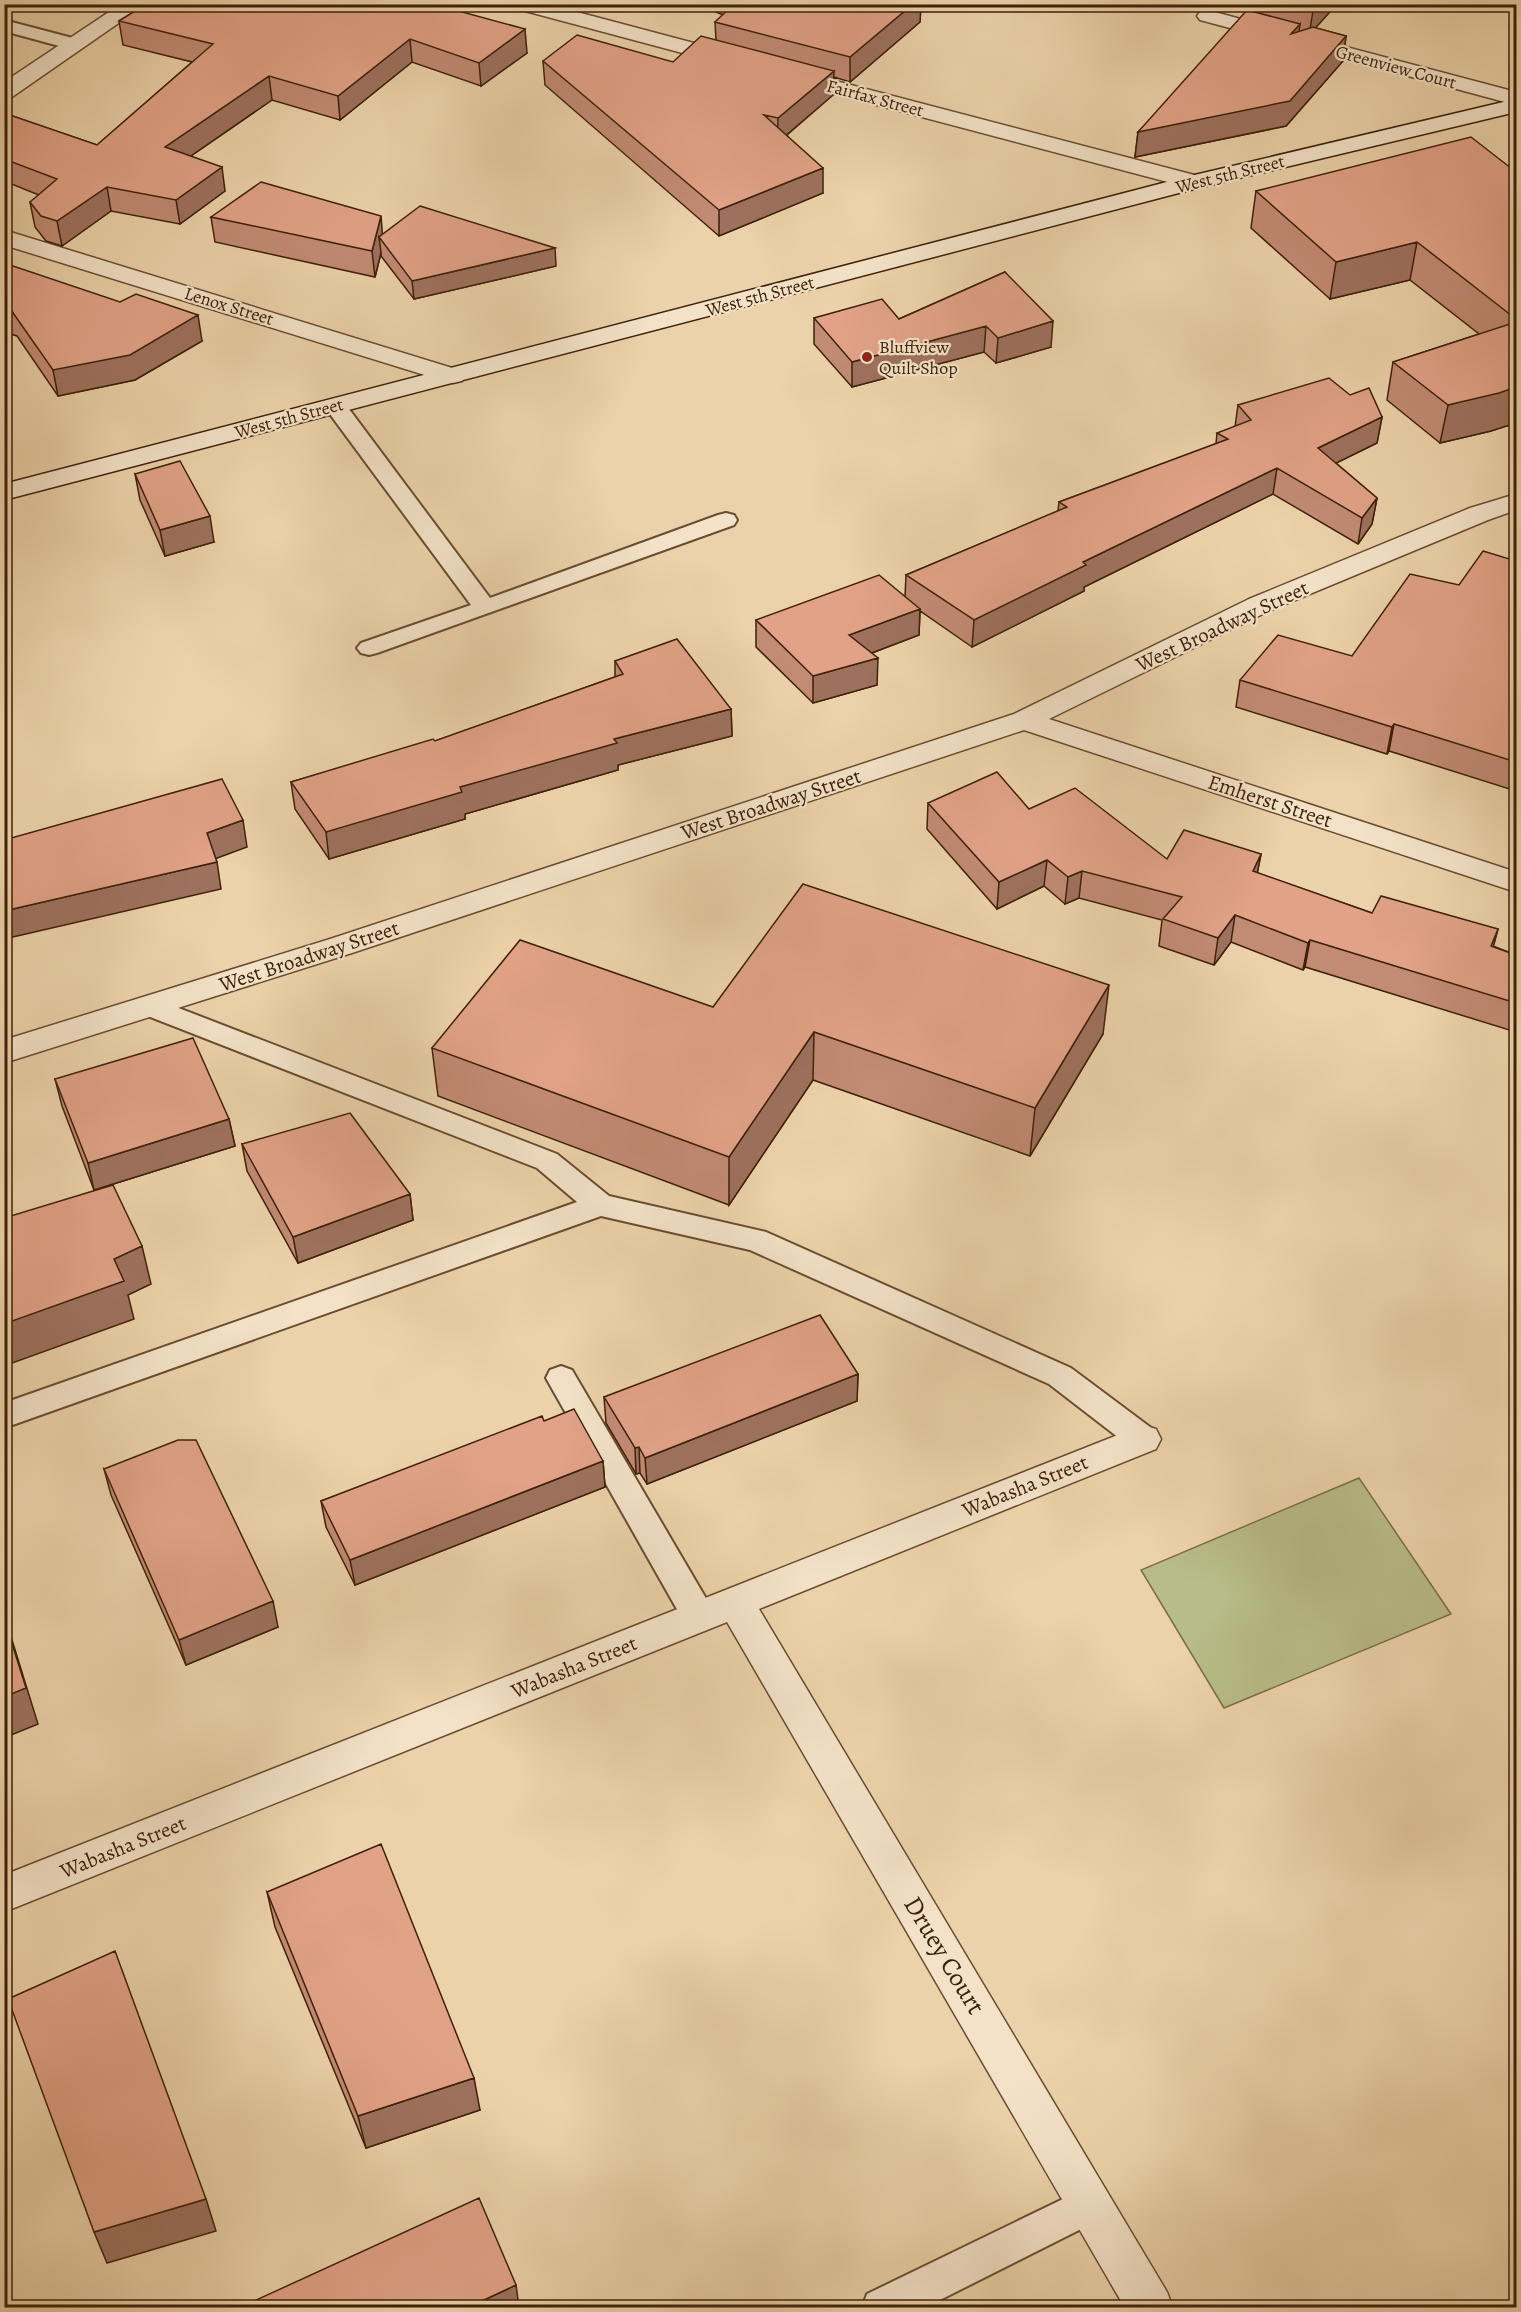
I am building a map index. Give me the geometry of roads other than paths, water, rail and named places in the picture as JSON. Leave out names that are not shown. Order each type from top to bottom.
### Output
[{"type":"street","points":[[4,92],[136,4]]},
{"type":"street","points":[[521,4],[750,65]]},
{"type":"street","name":"Greenview Court","points":[[1207,16],[1516,99]]},
{"type":"street","name":"Fairfax Street","points":[[772,71],[1194,182]]},
{"type":"street","name":"West 5th Street","points":[[4,492],[1194,182],[1516,106]]},
{"type":"street","name":"Lenox Street","points":[[4,237],[453,376]]},
{"type":"street","name":"West Broadway Street","points":[[4,1052],[341,946],[1024,720],[1259,606],[1479,514],[1516,502]]},
{"type":"street","points":[[1479,514],[1516,524]]},
{"type":"street","name":"Emherst Street","points":[[1024,720],[1516,882]]},
{"type":"street","name":"Wabasha Street","points":[[4,1894],[1143,1439]]},
{"type":"street","name":"Druey Court","points":[[736,1603],[1151,2307]]},
{"type":"lane","points":[[4,25],[74,45]]},
{"type":"lane","points":[[335,406],[485,608]]},
{"type":"lane","points":[[369,648],[726,520]]},
{"type":"lane","points":[[150,1006],[547,1161],[600,1204],[756,1240],[1060,1376],[1143,1439]]},
{"type":"lane","points":[[4,1416],[600,1204]]},
{"type":"lane","points":[[561,1378],[699,1617]]},
{"type":"lane","points":[[881,2307],[1092,2204]]},
{"type":"place","name":"Bluffview Quilt Shop","points":[[867,357]]}]
